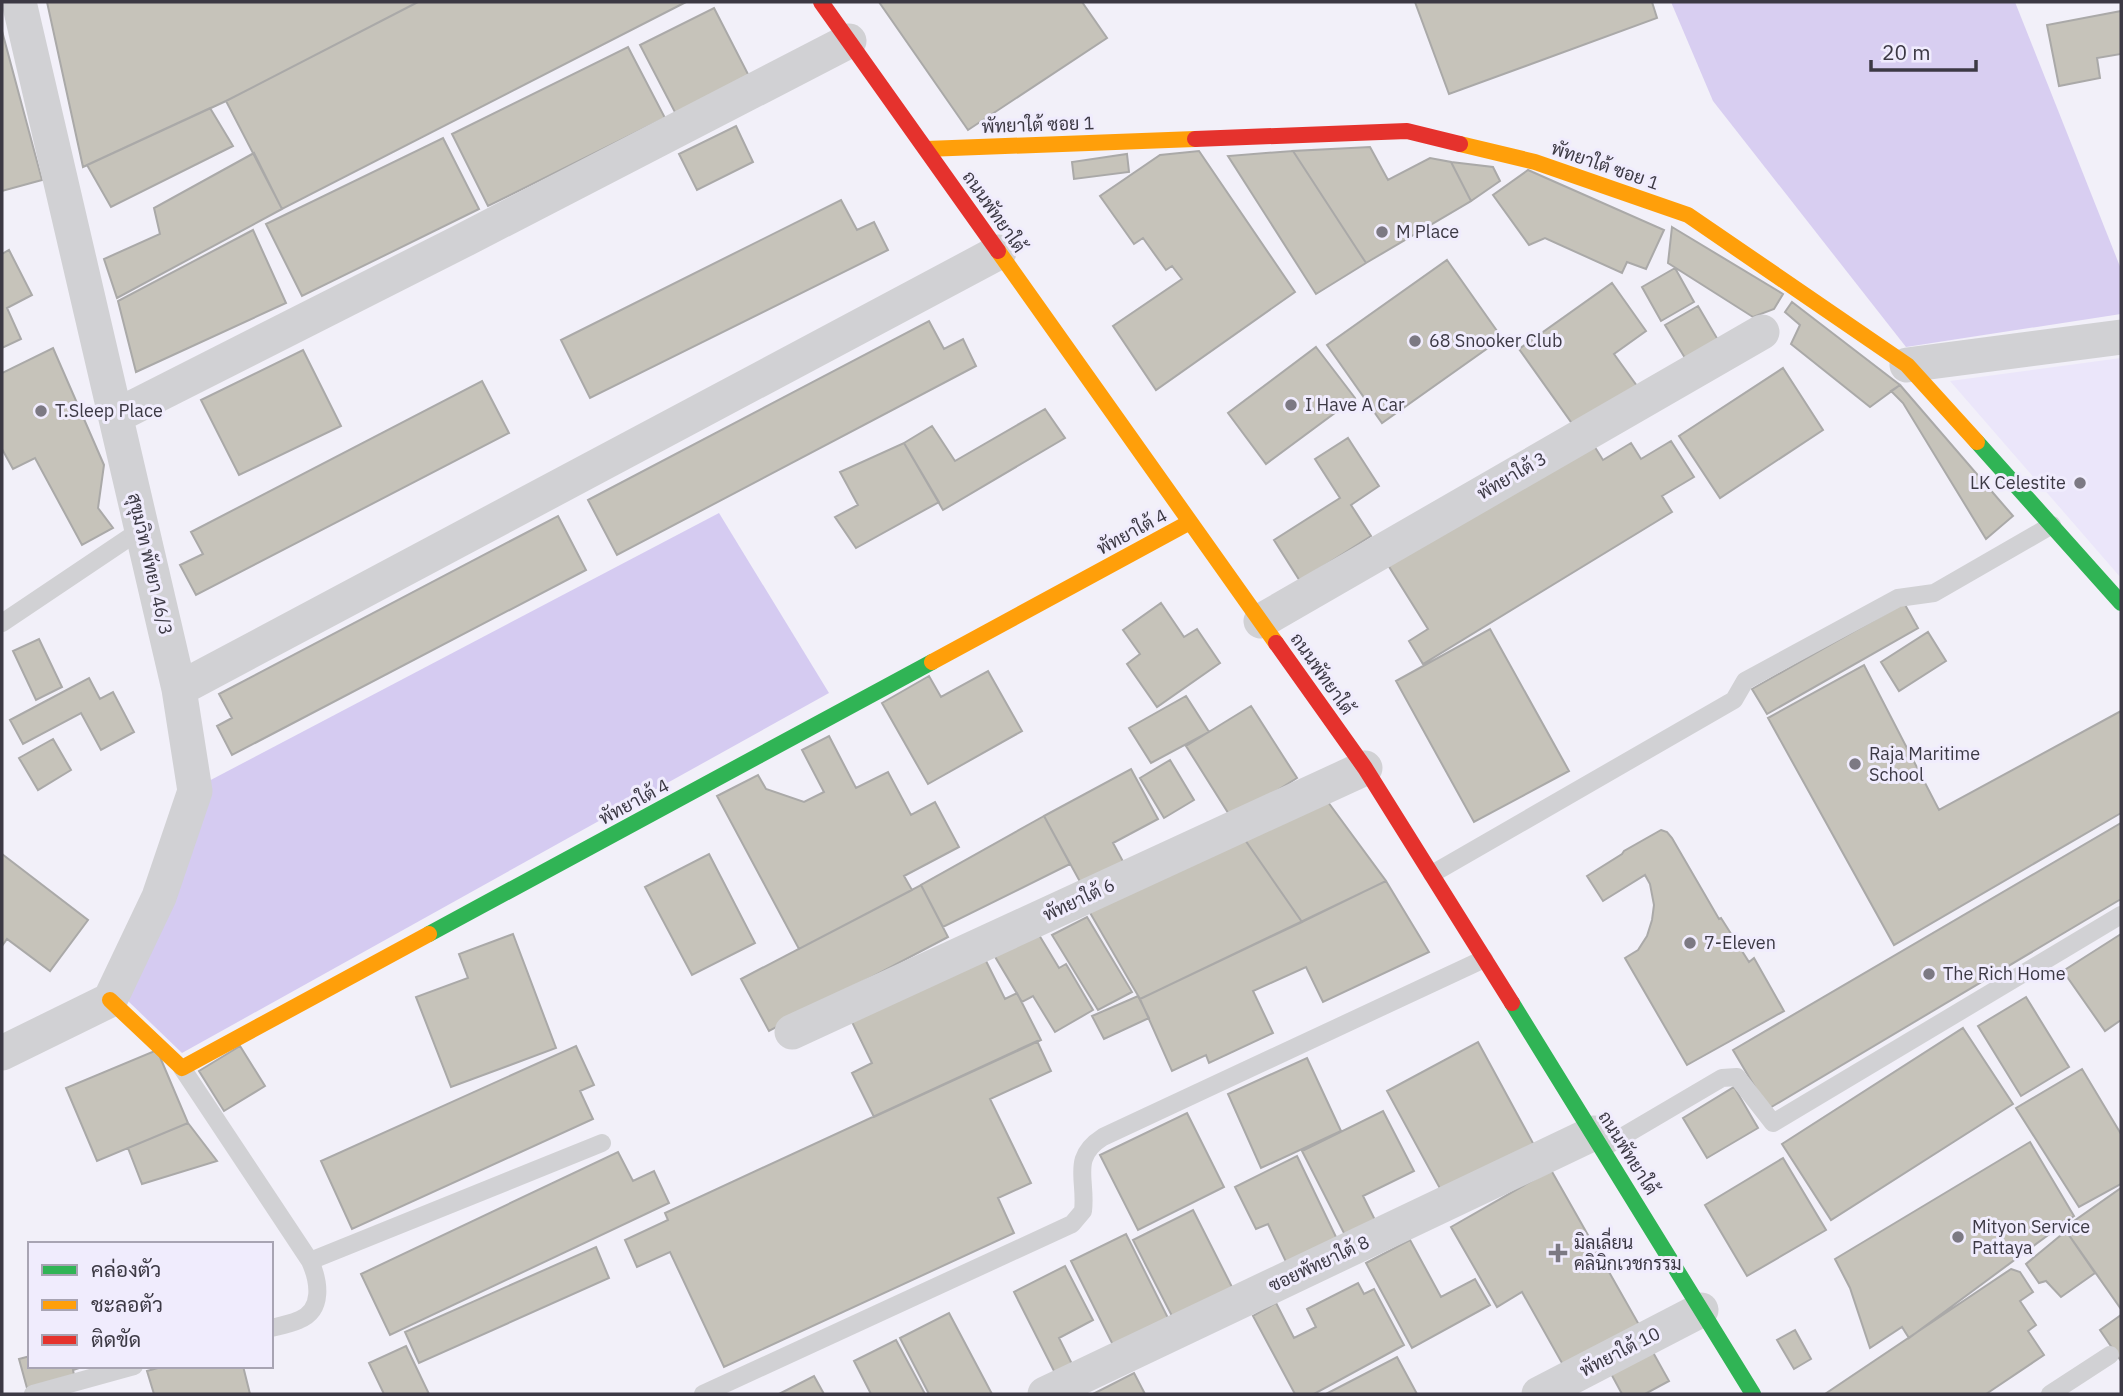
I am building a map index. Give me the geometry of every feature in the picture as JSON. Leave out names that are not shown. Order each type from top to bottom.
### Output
[{"type":"street","name":"สุขุมวิท พัทยา 46/3","points":[[19,2],[179,689],[195,791],[159,897],[110,1000]]},
{"type":"street","name":"ถนนพัทยาใต้","points":[[821,2],[1365,768],[1754,1394]]},
{"type":"street","points":[[116,416],[849,41]]},
{"type":"street","name":"พัทยาใต้ ซอย 1","points":[[926,149],[1407,131],[1535,162],[1689,215],[1907,366],[2121,603]]},
{"type":"street","points":[[179,689],[999,252]]},
{"type":"street","name":"พัทยาใต้ 3","points":[[1261,621],[1762,332]]},
{"type":"street","points":[[1907,366],[2121,337]]},
{"type":"street","name":"พัทยาใต้ 4","points":[[182,1068],[1190,522]]},
{"type":"street","name":"พัทยาใต้ 6","points":[[792,1032],[1365,768]]},
{"type":"street","points":[[2,1053],[110,1000],[182,1068]]},
{"type":"street","name":"ซอยพัทยาใต้ 8","points":[[1045,1394],[1598,1141]]},
{"type":"street","name":"พัทยาใต้ 10","points":[[1539,1394],[1701,1310]]},
{"type":"lane","points":[[1432,874],[1734,699],[1745,681],[1898,598],[1934,593],[2052,525]]},
{"type":"lane","points":[[2,624],[142,529]]},
{"type":"lane","points":[[1598,1141],[1722,1078],[1737,1077],[1773,1123],[2121,915]]},
{"type":"lane","points":[[703,1394],[1072,1224],[1083,1211],[1082,1158],[1090,1145],[1484,959]]},
{"type":"lane","points":[[182,1068],[316,1274],[319,1293],[315,1305],[302,1320],[273,1327]]},
{"type":"lane","points":[[310,1261],[602,1143]]},
{"type":"lane","points":[[2050,1394],[2110,1355]]},
{"type":"lane","points":[[33,1394],[127,1368]]},
{"type":"shaded area","points":[[1671,2],[2015,2],[2121,269],[2121,314],[1906,347],[1713,101]]},
{"type":"shaded area","name":"LK Celestite","points":[[2121,358],[2121,578],[1950,381]]},
{"type":"shaded area","points":[[719,513],[829,693],[182,1053],[127,1000],[205,783]]},
{"type":"building","points":[[47,2],[418,2],[226,101],[83,167]]},
{"type":"building","points":[[418,2],[686,2],[282,209],[226,101]]},
{"type":"building","points":[[879,2],[1082,2],[1107,38],[968,130]]},
{"type":"building","points":[[1415,2],[1652,2],[1657,18],[1449,94]]},
{"type":"building","points":[[714,8],[751,80],[678,118],[640,45]]},
{"type":"building","points":[[2121,11],[2121,54],[2097,58],[2100,78],[2059,86],[2047,25]]},
{"type":"building","points":[[2,31],[42,180],[2,191]]},
{"type":"building","points":[[628,47],[665,118],[488,206],[452,134]]},
{"type":"building","points":[[210,108],[233,146],[111,207],[87,165]]},
{"type":"building","points":[[736,126],[753,162],[697,190],[679,154]]},
{"type":"building","points":[[443,138],[479,209],[302,296],[266,224]]},
{"type":"building","name":"M Place","points":[[1370,147],[1388,180],[1430,158],[1451,162],[1471,201],[1366,263],[1293,151]]},
{"type":"building","points":[[1199,151],[1295,292],[1156,390],[1113,326],[1182,279],[1172,266],[1166,270],[1143,238],[1134,244],[1100,196],[1160,155]]},
{"type":"building","points":[[1293,151],[1366,263],[1316,294],[1228,156]]},
{"type":"building","points":[[254,153],[282,209],[117,298],[104,259],[160,234],[154,208]]},
{"type":"building","points":[[1127,154],[1129,172],[1074,179],[1072,162]]},
{"type":"building","points":[[1451,162],[1493,167],[1500,181],[1471,201]]},
{"type":"building","points":[[1528,170],[1664,230],[1646,269],[1627,262],[1622,273],[1545,238],[1529,245],[1493,195]]},
{"type":"building","points":[[841,200],[857,230],[874,222],[888,250],[590,398],[561,340]]},
{"type":"building","points":[[1672,227],[1783,294],[1774,309],[1753,317],[1668,263]]},
{"type":"building","points":[[253,230],[286,303],[136,372],[118,301]]},
{"type":"building","points":[[9,250],[32,295],[7,308],[21,339],[2,348],[2,254]]},
{"type":"building","name":"68 Snooker Club","points":[[1447,260],[1502,338],[1382,423],[1327,345]]},
{"type":"building","points":[[1675,268],[1694,302],[1661,321],[1642,287]]},
{"type":"building","points":[[1612,283],[1646,331],[1614,354],[1637,386],[1576,429],[1519,349]]},
{"type":"building","points":[[1792,302],[1900,385],[1870,407],[1791,344],[1800,325],[1785,312]]},
{"type":"building","points":[[1698,306],[1718,340],[1685,358],[1665,325]]},
{"type":"building","points":[[929,321],[944,349],[963,339],[976,366],[617,555],[588,500]]},
{"type":"building","name":"I Have A Car","points":[[1316,347],[1355,398],[1266,464],[1228,413]]},
{"type":"building","name":"T.Sleep Place","points":[[53,348],[104,465],[98,508],[113,528],[82,545],[35,458],[13,469],[2,449],[2,373]]},
{"type":"building","points":[[303,350],[341,426],[239,475],[201,400]]},
{"type":"building","points":[[1783,368],[1823,430],[1720,498],[1679,436]]},
{"type":"building","points":[[482,381],[509,433],[196,595],[180,565],[203,554],[191,532]]},
{"type":"building","points":[[1900,385],[2013,516],[1986,539],[1903,403],[1891,391]]},
{"type":"building","points":[[1045,409],[1065,438],[943,510],[904,443],[932,426],[955,461]]},
{"type":"building","points":[[1348,438],[1379,486],[1351,505],[1371,536],[1300,581],[1274,540],[1340,498],[1315,459]]},
{"type":"building","points":[[1591,441],[1603,460],[1631,443],[1641,459],[1671,441],[1694,477],[1662,496],[1672,512],[1423,664],[1409,641],[1428,629],[1388,565]]},
{"type":"building","points":[[904,443],[939,502],[856,548],[835,517],[858,505],[840,472]]},
{"type":"building","points":[[558,516],[586,570],[232,755],[217,726],[232,718],[219,694]]},
{"type":"building","points":[[1161,603],[1184,637],[1197,629],[1220,663],[1157,707],[1127,664],[1140,654],[1123,630]]},
{"type":"building","points":[[1904,603],[1918,628],[1767,714],[1752,689]]},
{"type":"building","points":[[1490,629],[1569,771],[1474,822],[1396,681]]},
{"type":"building","points":[[1928,632],[1946,661],[1899,691],[1881,662]]},
{"type":"building","points":[[39,639],[62,687],[36,700],[13,651]]},
{"type":"building","name":"Raja Maritime School","points":[[1864,665],[1939,810],[2121,711],[2121,813],[1894,945],[1768,718]]},
{"type":"building","points":[[988,671],[1022,731],[928,784],[882,703],[929,676],[941,697]]},
{"type":"building","points":[[89,678],[100,699],[113,692],[134,732],[101,750],[81,713],[23,744],[10,720]]},
{"type":"building","points":[[1186,696],[1209,732],[1151,763],[1129,728]]},
{"type":"building","points":[[1251,706],[1297,778],[1232,819],[1186,746]]},
{"type":"building","points":[[829,736],[856,788],[888,772],[911,815],[935,802],[959,847],[904,876],[912,890],[799,949],[717,796],[758,775],[766,789],[804,802],[824,792],[802,750]]},
{"type":"building","points":[[53,739],[71,770],[38,790],[19,758]]},
{"type":"building","points":[[1170,760],[1194,800],[1164,818],[1140,778]]},
{"type":"building","points":[[1131,769],[1158,819],[1113,843],[1126,867],[1084,889],[1044,816]]},
{"type":"building","points":[[1325,798],[1386,881],[1302,922],[1243,837]]},
{"type":"building","points":[[1044,816],[1070,864],[943,927],[921,885]]},
{"type":"building","name":"The Rich Home","points":[[2121,823],[2121,899],[1768,1109],[1733,1050]]},
{"type":"building","name":"7-Eleven","points":[[1661,830],[1672,838],[1719,919],[1721,918],[1749,962],[1754,958],[1784,1011],[1687,1065],[1625,958],[1638,950],[1647,936],[1654,905],[1650,884],[1645,875],[1603,901],[1587,876]]},
{"type":"building","points":[[1243,837],[1302,922],[1140,999],[1089,911]]},
{"type":"building","points":[[2,854],[88,920],[50,971],[7,939],[2,946]]},
{"type":"building","points":[[709,854],[755,943],[692,975],[645,887]]},
{"type":"building","points":[[1386,881],[1429,952],[1323,1002],[1306,967],[1253,991],[1273,1033],[1209,1063],[1206,1055],[1172,1071],[1140,999]]},
{"type":"building","points":[[921,885],[948,937],[769,1031],[741,979]]},
{"type":"building","points":[[1087,917],[1132,992],[1098,1010],[1052,935]]},
{"type":"building","points":[[1036,930],[1059,968],[1066,964],[1093,1010],[1055,1032],[1033,996],[1022,1002],[994,955]]},
{"type":"building","points":[[513,934],[556,1048],[451,1087],[416,997],[468,978],[459,954]]},
{"type":"building","points":[[2121,934],[2121,1020],[2105,1031],[2063,971]]},
{"type":"building","points":[[984,957],[1005,999],[1017,993],[1041,1040],[874,1117],[852,1073],[872,1063],[852,1022]]},
{"type":"building","points":[[1138,996],[1149,1018],[1104,1039],[1092,1016]]},
{"type":"building","points":[[2026,997],[2069,1067],[2021,1096],[1978,1026]]},
{"type":"building","points":[[1963,1028],[2013,1104],[1831,1220],[1782,1144]]},
{"type":"building","points":[[1037,1041],[1051,1071],[990,1099],[1031,1183],[998,1198],[1014,1233],[724,1367],[670,1252],[637,1267],[625,1240],[668,1220],[665,1213]]},
{"type":"building","points":[[1478,1042],[1534,1145],[1443,1194],[1387,1091]]},
{"type":"building","points":[[240,1046],[265,1086],[224,1111],[199,1071]]},
{"type":"building","points":[[576,1046],[594,1085],[580,1091],[593,1119],[352,1229],[321,1161]]},
{"type":"building","points":[[157,1050],[188,1123],[97,1161],[66,1088]]},
{"type":"building","points":[[1307,1058],[1341,1131],[1261,1168],[1228,1094]]},
{"type":"building","points":[[2082,1069],[2121,1134],[2121,1184],[2079,1207],[2016,1108]]},
{"type":"building","points":[[1734,1087],[1758,1128],[1707,1158],[1683,1118]]},
{"type":"building","points":[[1383,1111],[1414,1171],[1363,1196],[1376,1222],[1346,1237],[1302,1151]]},
{"type":"building","points":[[1187,1113],[1224,1187],[1138,1230],[1100,1155]]},
{"type":"building","points":[[188,1123],[217,1161],[142,1184],[128,1148]]},
{"type":"building","name":"Mityon Service Pattaya","points":[[2030,1142],[2074,1216],[1909,1338],[1902,1327],[1870,1348],[1850,1288],[1835,1259]]},
{"type":"building","points":[[618,1152],[633,1181],[654,1171],[669,1203],[390,1335],[361,1274]]},
{"type":"building","points":[[1297,1156],[1337,1239],[1287,1264],[1268,1224],[1256,1229],[1235,1187]]},
{"type":"building","points":[[1783,1158],[1826,1230],[1747,1276],[1705,1205]]},
{"type":"building","points":[[1551,1170],[1642,1330],[1567,1372],[1522,1292],[1497,1307],[1451,1227]]},
{"type":"building","points":[[2121,1188],[2121,1309],[2064,1228]]},
{"type":"building","points":[[1193,1210],[1233,1289],[1173,1318],[1133,1240]]},
{"type":"building","points":[[2066,1231],[2095,1273],[2061,1297],[2046,1281],[2039,1283],[2026,1264]]},
{"type":"building","points":[[1126,1234],[1169,1320],[1114,1347],[1071,1261]]},
{"type":"building","points":[[1410,1240],[1441,1297],[1475,1279],[1490,1305],[1412,1348],[1366,1263]]},
{"type":"building","points":[[596,1247],[609,1278],[419,1363],[405,1332]]},
{"type":"building","points":[[1065,1266],[1093,1320],[1059,1338],[1072,1364],[1055,1373],[1014,1292]]},
{"type":"building","points":[[2011,1269],[2020,1272],[2033,1292],[2020,1301],[2036,1325],[2028,1331],[2044,1355],[1986,1394],[1825,1394]]},
{"type":"building","points":[[1358,1283],[1364,1294],[1374,1289],[1404,1345],[1314,1394],[1295,1394],[1253,1316],[1276,1303],[1294,1338],[1316,1327],[1307,1309]]},
{"type":"building","points":[[949,1313],[992,1394],[929,1394],[900,1338]]},
{"type":"building","points":[[2121,1315],[2121,1361],[2100,1330]]},
{"type":"building","points":[[1795,1330],[1811,1359],[1794,1369],[1777,1340]]},
{"type":"building","points":[[896,1340],[925,1394],[871,1394],[854,1361]]},
{"type":"building","points":[[406,1346],[429,1394],[384,1394],[369,1363]]},
{"type":"building","points":[[1650,1347],[1669,1381],[1645,1394],[1622,1394],[1609,1370]]},
{"type":"building","points":[[28,1357],[28,1368],[79,1368],[73,1370],[74,1375],[27,1388],[19,1359]]},
{"type":"building","points":[[1397,1357],[1417,1394],[1326,1394]]},
{"type":"building","points":[[158,1368],[244,1368],[250,1394],[154,1394],[147,1371]]},
{"type":"building","points":[[1134,1373],[1145,1394],[1093,1394]]},
{"type":"building","points":[[814,1376],[824,1394],[779,1394]]},
{"type":"traffic: fast","points":[[1977,442],[2121,603]]},
{"type":"traffic: fast","points":[[429,934],[932,662]]},
{"type":"traffic: fast","points":[[1512,1003],[1753,1394]]},
{"type":"traffic: slow","points":[[926,149],[1195,139]]},
{"type":"traffic: slow","points":[[1460,144],[1535,162],[1688,215],[1907,365],[1977,442]]},
{"type":"traffic: slow","points":[[998,251],[1276,643]]},
{"type":"traffic: slow","points":[[932,662],[1190,522]]},
{"type":"traffic: slow","points":[[110,1000],[182,1068],[429,934]]},
{"type":"traffic: jam","points":[[821,2],[998,251]]},
{"type":"traffic: jam","points":[[1195,139],[1407,131],[1460,144]]},
{"type":"traffic: jam","points":[[1276,643],[1365,768],[1512,1003]]},
{"type":"place","name":"M Place","points":[[1382,232]]},
{"type":"place","name":"68 Snooker Club","points":[[1415,341]]},
{"type":"place","name":"I Have A Car","points":[[1291,405]]},
{"type":"place","name":"T.Sleep Place","points":[[41,411]]},
{"type":"place","name":"LK Celestite","points":[[2080,483]]},
{"type":"place","name":"Raja Maritime School","points":[[1855,764]]},
{"type":"place","name":"7-Eleven","points":[[1690,943]]},
{"type":"place","name":"The Rich Home","points":[[1929,974]]},
{"type":"place","name":"Mityon Service Pattaya","points":[[1958,1237]]},
{"type":"place","name":"มิลเลี่ยน คลินิกเวชกรรม","points":[[1558,1253]]}]
